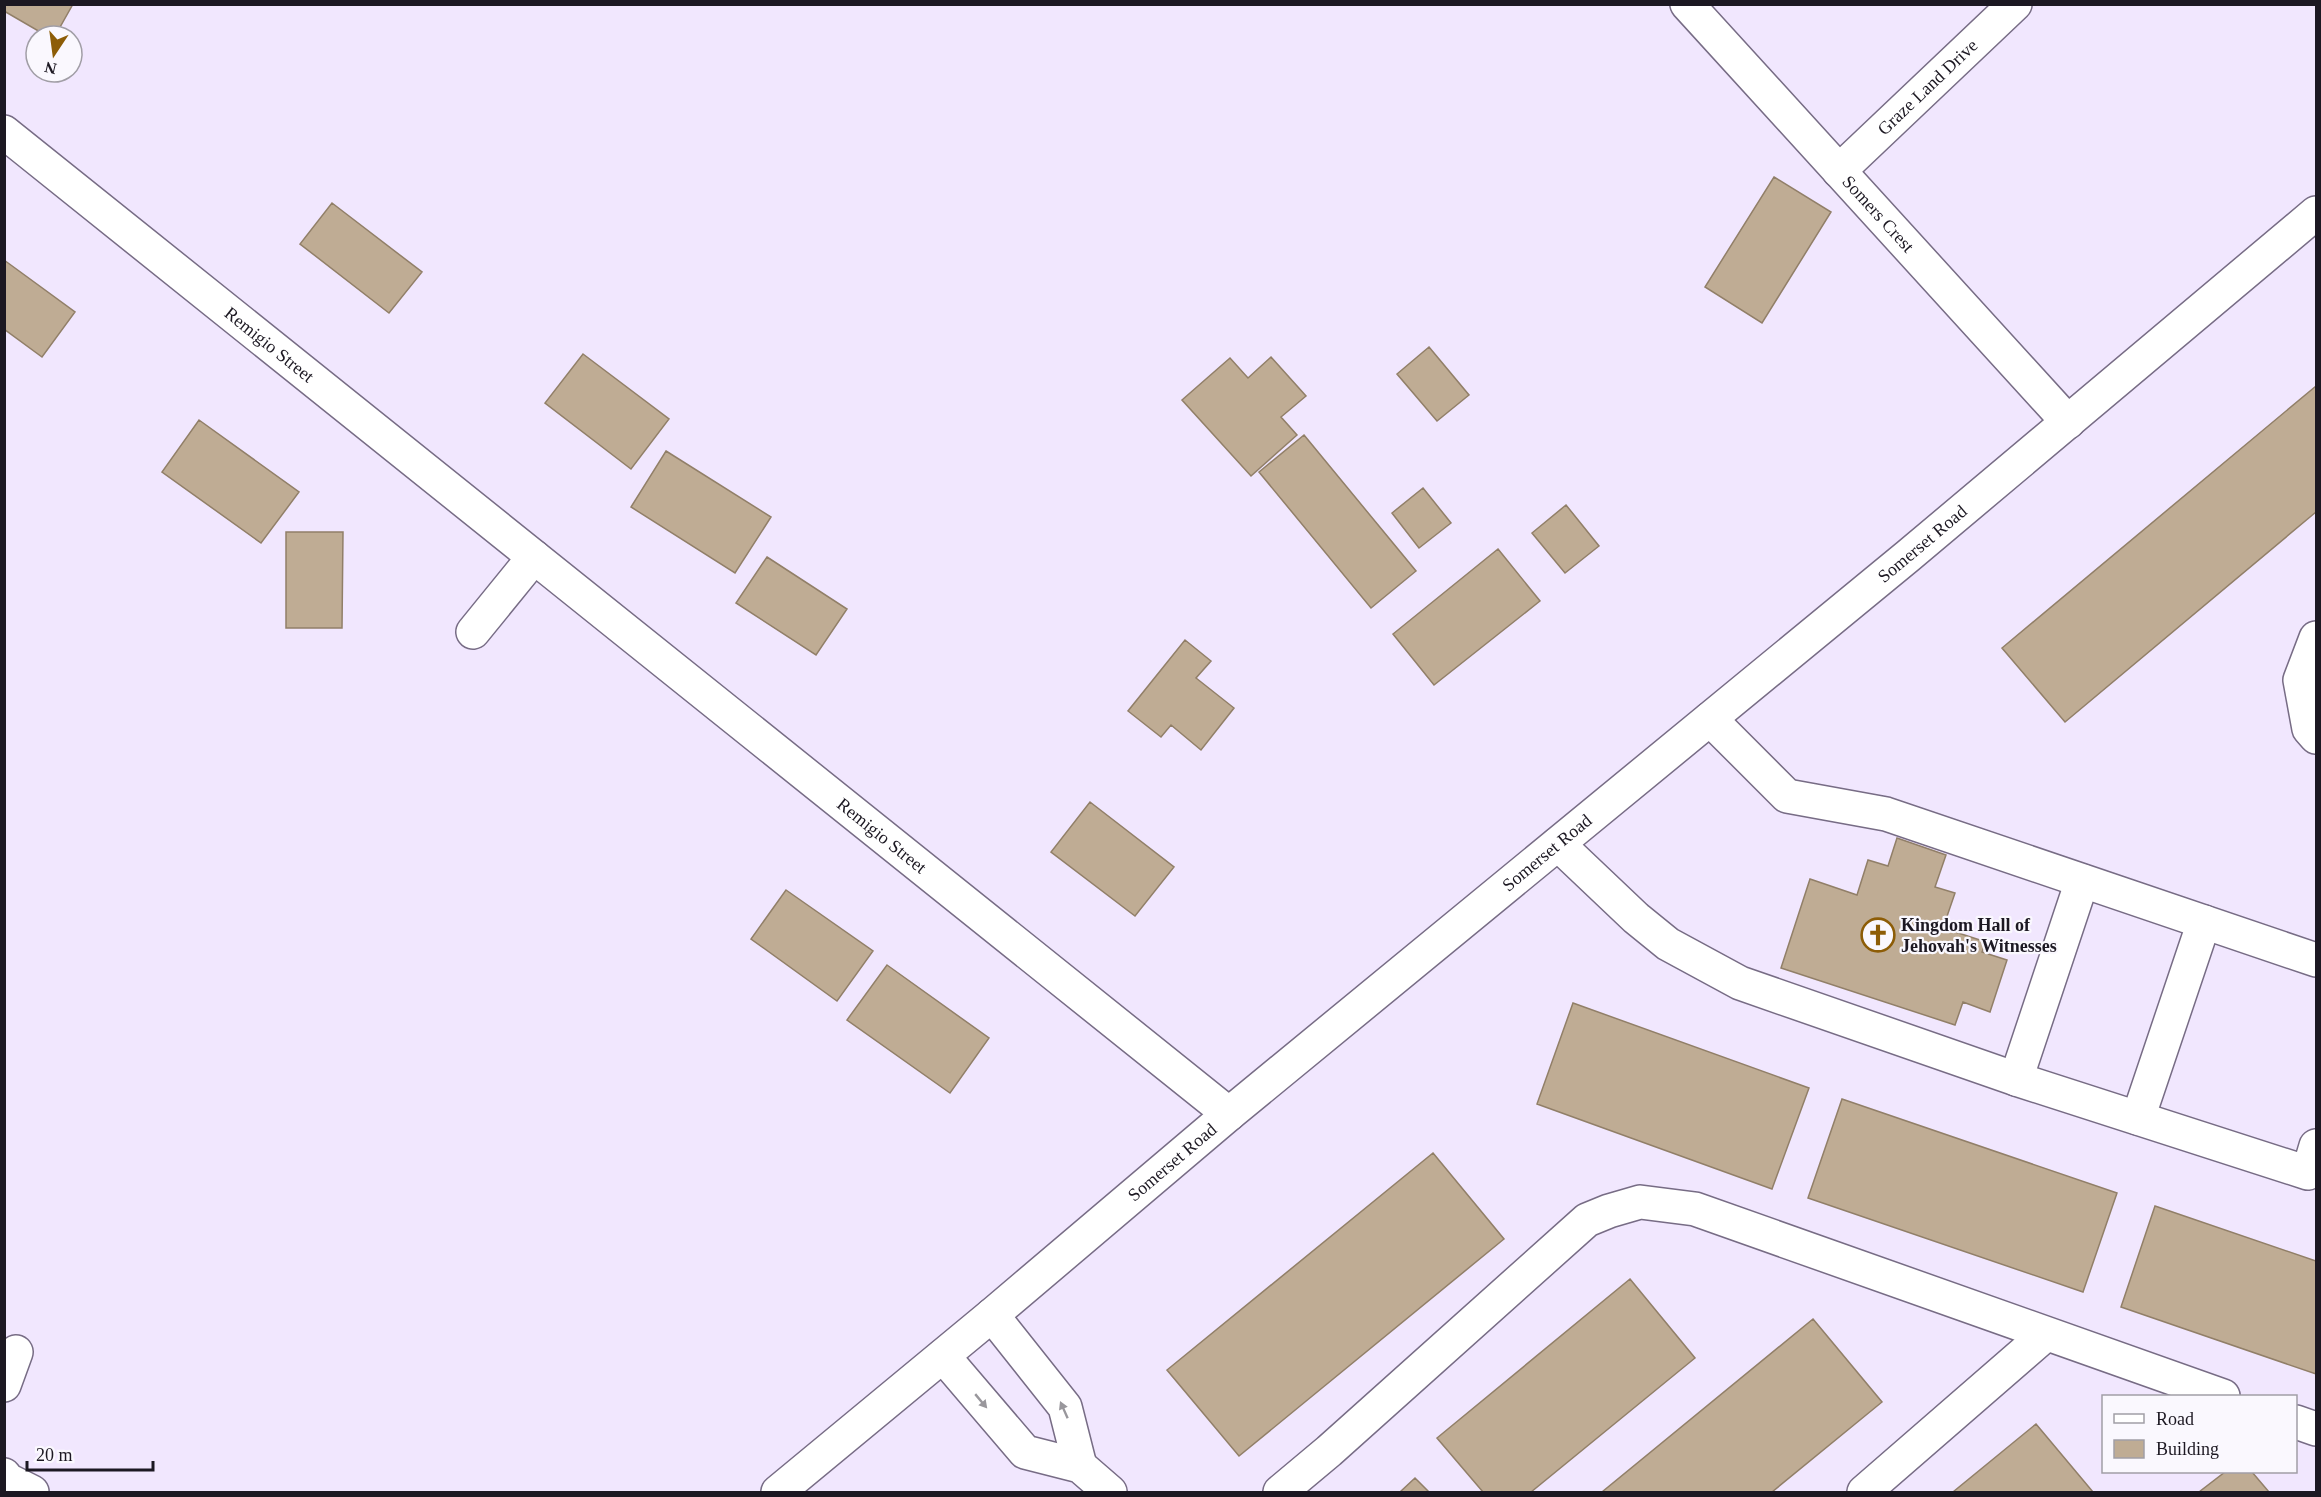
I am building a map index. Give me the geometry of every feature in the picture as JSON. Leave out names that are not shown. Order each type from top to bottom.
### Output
[{"type":"street","name":"Somers Crest","points":[[1687,4],[2068,422]]},
{"type":"street","name":"Graze Land Drive","points":[[1839,171],[2014,4]]},
{"type":"street","name":"Remigio Street","points":[[4,132],[1229,1114]]},
{"type":"street","name":"Somerset Road","points":[[778,1492],[992,1316],[1229,1114],[1710,719],[2316,213]]},
{"type":"street","points":[[473,632],[534,557]]},
{"type":"street","points":[[2316,638],[2300,680],[2309,729],[2316,737]]},
{"type":"street","points":[[1710,719],[1787,796],[1886,814],[2316,960]]},
{"type":"street","points":[[1558,844],[1668,945],[1740,983],[2016,1079],[2308,1173],[2316,1146]]},
{"type":"street","points":[[2016,1079],[2082,881]]},
{"type":"street","points":[[2138,1118],[2204,922]]},
{"type":"street","points":[[1280,1492],[1329,1452],[1587,1220],[1609,1210],[1640,1202],[1695,1209],[2220,1395]]},
{"type":"street","points":[[992,1316],[1065,1407],[1097,1484]]},
{"type":"street","points":[[1864,1492],[2046,1334]]},
{"type":"street","points":[[4,1385],[16,1352]]},
{"type":"street","points":[[943,1356],[1025,1452],[1097,1484]]},
{"type":"street","points":[[2297,1423],[2316,1430]]},
{"type":"street","points":[[4,1475],[8,1480],[32,1492]]},
{"type":"building","points":[[4,4],[73,4],[62,24],[26,24],[4,11]]},
{"type":"building","points":[[1774,177],[1831,212],[1762,323],[1705,287]]},
{"type":"building","points":[[332,203],[422,272],[389,313],[300,244]]},
{"type":"building","points":[[4,260],[75,312],[42,357],[4,329]]},
{"type":"building","points":[[1429,347],[1469,395],[1437,421],[1397,374]]},
{"type":"building","points":[[583,354],[669,419],[631,469],[545,403]]},
{"type":"building","points":[[1271,357],[1306,396],[1281,417],[1297,435],[1251,476],[1182,400],[1230,358],[1248,378]]},
{"type":"building","points":[[2316,386],[2316,512],[2065,722],[2002,648]]},
{"type":"building","points":[[199,420],[299,492],[261,543],[162,472]]},
{"type":"building","points":[[1304,435],[1416,571],[1371,608],[1259,472]]},
{"type":"building","points":[[666,451],[771,517],[735,573],[631,507]]},
{"type":"building","points":[[1423,488],[1451,523],[1419,548],[1392,513]]},
{"type":"building","points":[[1566,505],[1599,546],[1565,573],[1532,533]]},
{"type":"building","points":[[286,532],[343,532],[342,628],[286,628]]},
{"type":"building","points":[[1498,549],[1540,601],[1434,685],[1393,634]]},
{"type":"building","points":[[767,557],[847,609],[816,655],[736,603]]},
{"type":"building","points":[[1185,640],[1211,661],[1196,678],[1234,708],[1201,750],[1171,725],[1161,737],[1128,711]]},
{"type":"building","points":[[1090,802],[1174,867],[1135,916],[1051,852]]},
{"type":"building","name":"Kingdom Hall of Jehovah's Witnesses","points":[[1897,838],[1946,855],[1935,887],[1955,893],[1943,928],[1986,942],[1982,952],[2007,960],[1990,1012],[1963,1002],[1955,1025],[1781,968],[1810,879],[1857,895],[1868,860],[1888,866]]},
{"type":"building","points":[[786,890],[873,951],[837,1001],[751,939]]},
{"type":"building","points":[[887,965],[989,1038],[950,1093],[847,1020]]},
{"type":"building","points":[[1573,1003],[1809,1088],[1772,1189],[1537,1104]]},
{"type":"building","points":[[1842,1099],[2117,1193],[2083,1292],[1808,1198]]},
{"type":"building","points":[[1433,1153],[1504,1239],[1239,1456],[1167,1370]]},
{"type":"building","points":[[2155,1206],[2316,1261],[2316,1374],[2121,1307]]},
{"type":"building","points":[[1630,1279],[1695,1358],[1531,1492],[1483,1492],[1437,1438]]},
{"type":"building","points":[[1813,1319],[1882,1402],[1772,1492],[1602,1492]]},
{"type":"building","points":[[2036,1424],[2093,1492],[1953,1492]]},
{"type":"building","points":[[2224,1473],[2253,1473],[2269,1492],[2199,1492]]},
{"type":"building","points":[[1415,1478],[1429,1492],[1400,1492]]},
{"type":"place","name":"Kingdom Hall of Jehovah's Witnesses","points":[[1878,935]]}]
